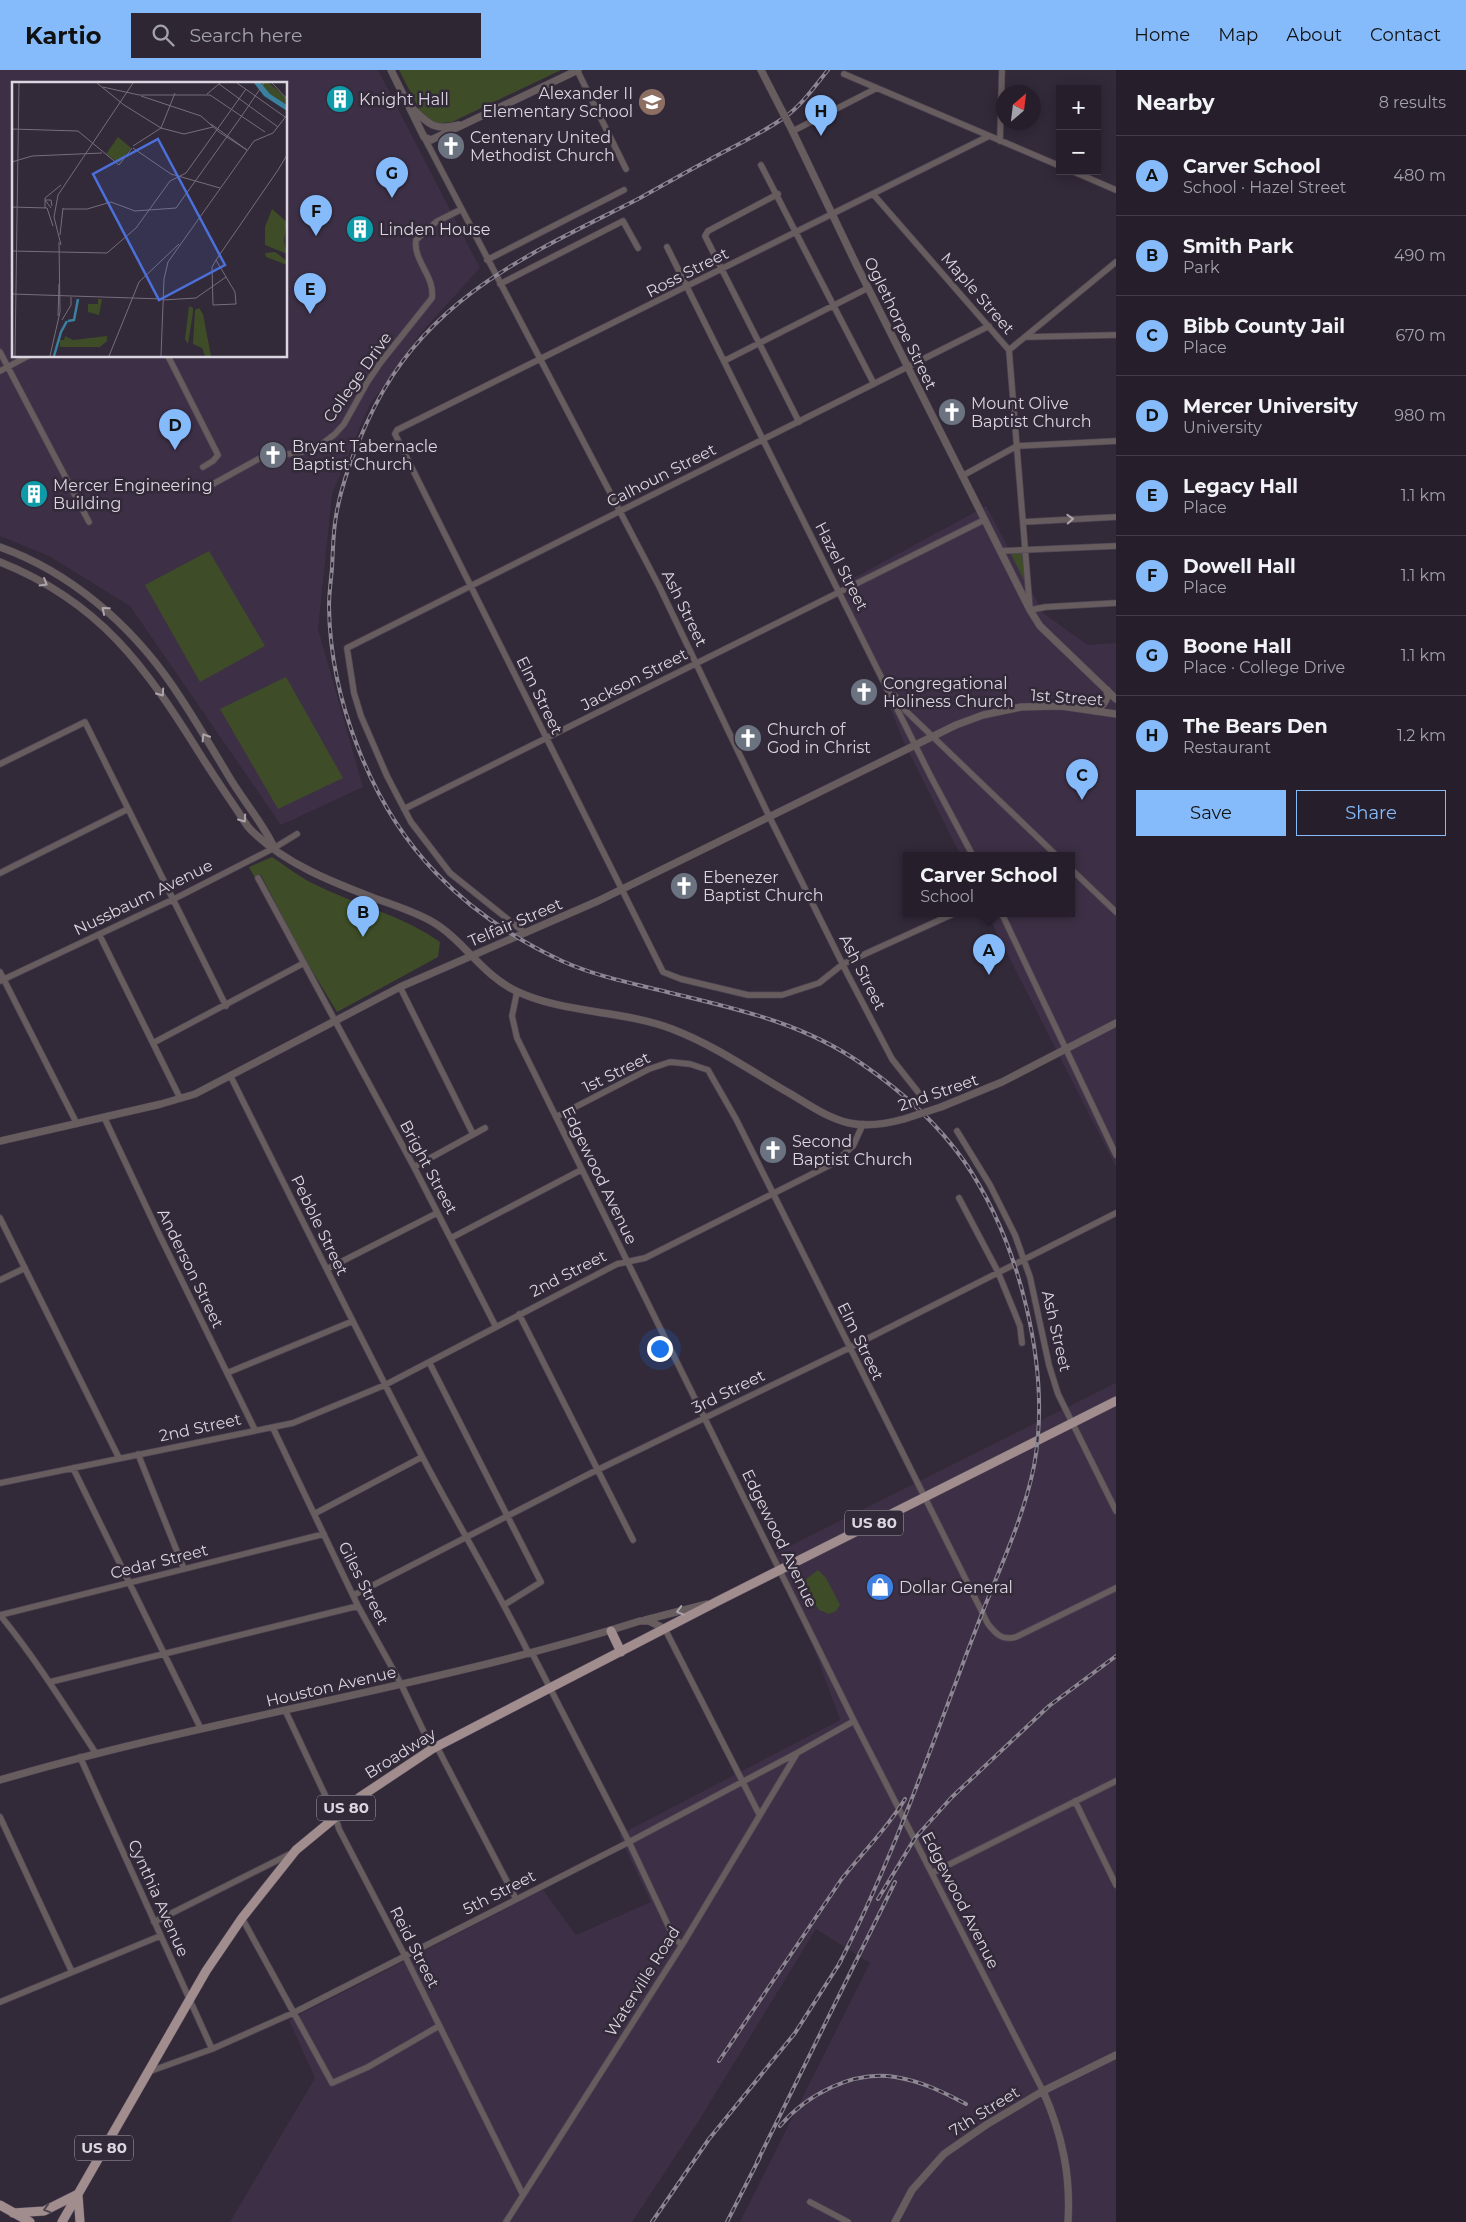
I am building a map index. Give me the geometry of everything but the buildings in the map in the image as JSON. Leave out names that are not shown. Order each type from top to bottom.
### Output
[{"type":"main road","name":"US 80","points":[[665,1629],[1116,1401]]},
{"type":"main road","name":"Broadway","points":[[78,2194],[190,1999],[242,1918],[296,1850],[381,1781],[434,1748],[665,1629]]},
{"type":"main road","points":[[611,1631],[621,1652]]},
{"type":"main road","name":"US 80","points":[[62,2222],[78,2194]]},
{"type":"main road","points":[[13,2213],[44,2211],[78,2194],[80,2222]]},
{"type":"main road","points":[[0,2205],[30,2222]]},
{"type":"street","points":[[391,70],[424,137],[431,140],[437,139],[578,70],[626,168]]},
{"type":"street","name":"Oglethorpe Street","points":[[760,70],[792,130],[868,288],[1030,610],[1040,626],[1116,699]]},
{"type":"street","points":[[1000,141],[1002,70]]},
{"type":"street","points":[[844,74],[1056,164]]},
{"type":"street","points":[[792,130],[877,88]]},
{"type":"street","points":[[407,103],[424,120],[444,129],[474,121]]},
{"type":"street","name":"Ross Street","points":[[397,430],[989,136]]},
{"type":"street","name":"Ash Street","points":[[424,137],[460,210],[660,588],[768,816],[884,1045],[918,1092]]},
{"type":"street","points":[[761,165],[778,194],[874,384]]},
{"type":"street","points":[[1081,175],[1116,190]]},
{"type":"street","points":[[487,260],[624,190]]},
{"type":"street","points":[[778,194],[706,234],[798,422]]},
{"type":"street","name":"Maple Street","points":[[873,194],[1010,350],[1030,610]]},
{"type":"street","name":"College Drive","points":[[213,484],[262,457],[309,450],[322,444],[335,434],[344,424],[381,362],[432,298],[432,285],[418,255],[416,240],[436,222],[460,210]]},
{"type":"street","points":[[500,284],[623,221],[638,248]]},
{"type":"street","name":"Hazel Street","points":[[667,247],[914,744],[971,852]]},
{"type":"street","points":[[1010,350],[1116,262]]},
{"type":"street","points":[[724,361],[868,288]]},
{"type":"street","name":"Calhoun Street","points":[[404,809],[387,776],[361,716],[354,693],[347,648],[988,326]]},
{"type":"street","points":[[1026,337],[1116,335]]},
{"type":"street","points":[[0,352],[89,522]]},
{"type":"street","points":[[0,371],[24,358]]},
{"type":"street","points":[[169,358],[218,455],[213,461],[204,466]]},
{"type":"street","name":"Elm Street","points":[[397,430],[396,438],[663,972],[681,979],[762,996],[782,995],[808,988],[819,983],[844,964]]},
{"type":"street","points":[[962,476],[1017,446],[1116,442]]},
{"type":"street","points":[[1023,522],[1116,517]]},
{"type":"street","name":"Jackson Street","points":[[404,809],[984,520]]},
{"type":"street","points":[[1000,551],[1116,546]]},
{"type":"street","points":[[0,547],[21,556],[78,589],[121,624],[138,642],[173,686],[274,848]]},
{"type":"street","points":[[0,562],[37,578],[74,602],[126,647],[162,695],[252,832],[274,848],[316,874],[409,910],[433,922],[454,937],[495,978],[517,992],[550,1002],[635,1019],[674,1030],[716,1050],[826,1114],[846,1122],[863,1124]]},
{"type":"street","points":[[1030,610],[1046,607],[1116,603]]},
{"type":"street","points":[[887,687],[906,711],[1053,852]]},
{"type":"street","points":[[1095,711],[1106,701],[1108,696],[1106,690]]},
{"type":"street","name":"1st Street","points":[[932,736],[982,715],[1003,709],[1047,706],[1116,714]]},
{"type":"street","points":[[0,764],[85,722],[226,1006]]},
{"type":"street","name":"Telfair Street","points":[[0,1141],[180,1098],[231,1076],[400,987],[621,889],[932,736]]},
{"type":"street","points":[[0,873],[128,809]]},
{"type":"street","points":[[404,809],[426,844],[450,873],[525,933]]},
{"type":"street","name":"Nussbaum Avenue","points":[[2,980],[174,899],[274,848],[297,834]]},
{"type":"street","points":[[1075,873],[1116,912]]},
{"type":"street","name":"Bright Street","points":[[258,878],[414,1167],[496,1327]]},
{"type":"street","points":[[844,964],[946,917]]},
{"type":"street","points":[[1003,917],[1116,1155]]},
{"type":"street","points":[[99,934],[180,1098]]},
{"type":"street","points":[[153,1043],[304,963]]},
{"type":"street","points":[[0,972],[2,980],[77,1124]]},
{"type":"street","points":[[400,987],[473,1134]]},
{"type":"street","name":"Edgewood Avenue","points":[[517,992],[513,1006],[513,1027],[581,1170],[781,1570],[854,1721],[1043,2091]]},
{"type":"street","name":"2nd Street","points":[[0,1483],[293,1423],[385,1385],[626,1260],[645,1258],[773,1195],[841,1158],[853,1146],[863,1124],[880,1124],[904,1119],[941,1107],[1002,1082],[1116,1023]]},
{"type":"street","name":"1st Street","points":[[556,1117],[649,1069],[670,1062],[690,1064]]},
{"type":"street","name":"Elm Street","points":[[690,1064],[708,1070],[716,1082],[924,1498],[988,1624],[995,1634],[1009,1639],[1116,1588]]},
{"type":"street","name":"Pebble Street","points":[[231,1076],[422,1457],[551,1688],[629,1842],[674,1938],[682,1945]]},
{"type":"street","name":"Anderson Street","points":[[104,1117],[180,1279],[228,1372],[255,1430]]},
{"type":"street","points":[[414,1167],[485,1128]]},
{"type":"street","name":"Ash Street","points":[[957,1131],[1002,1206],[1024,1260],[1038,1308],[1058,1394],[1116,1511]]},
{"type":"street","points":[[451,1238],[581,1170]]},
{"type":"street","points":[[959,1198],[998,1272],[1020,1326],[1022,1343]]},
{"type":"street","points":[[327,1270],[437,1212]]},
{"type":"street","name":"3rd Street","points":[[354,1595],[465,1537],[849,1348],[1116,1213]]},
{"type":"street","points":[[0,1218],[119,1458]]},
{"type":"street","points":[[0,1280],[25,1268]]},
{"type":"street","points":[[519,1314],[633,1540]]},
{"type":"street","points":[[228,1372],[353,1322]]},
{"type":"street","points":[[429,1362],[541,1582],[504,1605]]},
{"type":"street","name":"Giles Street","points":[[273,1428],[358,1606],[516,1899]]},
{"type":"street","points":[[138,1454],[184,1569]]},
{"type":"street","points":[[314,1514],[422,1457]]},
{"type":"street","points":[[72,1468],[201,1728]]},
{"type":"street","name":"Cedar Street","points":[[0,1615],[324,1534]]},
{"type":"street","name":"Houston Avenue","points":[[0,1780],[95,1752],[531,1653],[720,1600]]},
{"type":"street","points":[[50,1682],[358,1606]]},
{"type":"street","points":[[0,1615],[17,1635],[50,1682],[95,1752]]},
{"type":"street","points":[[640,1621],[649,1621],[665,1629],[759,1814]]},
{"type":"street","name":"Reid Street","points":[[285,1710],[336,1816],[338,1829],[405,1956],[524,2195]]},
{"type":"street","name":"5th Street","points":[[148,2072],[212,2050],[293,2013],[629,1842],[854,1721]]},
{"type":"street","name":"Waterville Road","points":[[506,2222],[682,1945],[797,1753]]},
{"type":"street","name":"Cynthia Avenue","points":[[80,1757],[212,2050]]},
{"type":"street","points":[[932,1873],[1116,1781]]},
{"type":"street","points":[[1075,1802],[1116,1885]]},
{"type":"street","points":[[0,1817],[72,1972]]},
{"type":"street","points":[[154,1922],[296,1850]]},
{"type":"street","points":[[242,1918],[332,2083],[368,2067],[439,2026]]},
{"type":"street","points":[[0,2002],[160,1936]]},
{"type":"street","name":"7th Street","points":[[895,2222],[912,2190],[944,2154],[980,2129],[1043,2091],[1116,2055]]},
{"type":"street","points":[[1043,2091],[1058,2129],[1066,2162],[1068,2222]]},
{"type":"street","points":[[810,2202],[848,2222]]},
{"type":"shaded area","points":[[0,70],[378,70],[480,268],[420,334],[369,406],[332,494],[318,629],[363,787],[281,825],[130,606],[49,556],[0,536]]},
{"type":"shaded area","points":[[986,506],[1043,613],[1088,645],[1116,643],[1116,1167],[989,917],[1075,917],[1075,852],[959,852],[903,740],[841,585]]},
{"type":"shaded area","points":[[1116,1383],[1116,2222],[740,2222],[870,1963],[816,1929],[698,2122],[632,2222],[230,2222],[315,2078],[289,2020],[543,1890],[576,1935],[651,1902],[619,1835],[840,1720],[806,1626],[776,1553]]},
{"type":"green space","points":[[399,70],[561,70],[452,122],[435,124],[421,113]]},
{"type":"green space","points":[[209,551],[265,646],[200,682],[145,585]]},
{"type":"green space","points":[[1010,552],[1024,552],[1027,586]]},
{"type":"green space","points":[[286,677],[343,778],[278,809],[220,709]]},
{"type":"green space","points":[[272,857],[314,884],[395,917],[440,942],[438,957],[337,1012],[302,954],[261,875],[255,878],[249,867]]},
{"type":"green space","points":[[818,1570],[826,1578],[840,1605],[836,1611],[829,1614],[819,1610],[803,1584],[804,1581]]},
{"type":"railway","points":[[828,70],[797,107],[776,123],[504,270],[444,316],[417,343],[393,375],[375,406],[358,443],[344,481],[335,522],[329,606],[331,641],[337,678],[346,714],[358,749],[374,784],[392,816],[413,846],[450,887],[495,923],[528,944],[562,961],[610,978],[713,1003],[765,1018],[790,1026],[838,1049],[890,1085],[942,1133],[964,1161],[984,1193],[1001,1229],[1015,1267],[1026,1307],[1034,1348],[1038,1389],[1038,1428],[1030,1485],[1012,1539],[901,1826],[871,1897],[838,1966]]},
{"type":"railway","points":[[878,1899],[915,1838],[952,1797],[1049,1706],[1116,1656]]},
{"type":"railway","points":[[719,2061],[841,1880],[882,1831],[905,1799]]},
{"type":"railway","points":[[757,2162],[895,1882]]},
{"type":"railway","points":[[652,2222],[709,2139],[795,2033],[841,1961]]},
{"type":"railway","points":[[780,2126],[803,2104],[817,2095],[831,2087],[863,2077],[895,2077],[914,2081],[966,2104]]},
{"type":"railway","points":[[727,2222],[760,2157]]},
{"type":"place","name":"Knight Hall","points":[[340,99]]},
{"type":"place","name":"Alexander II Elementary School","points":[[652,102]]},
{"type":"place","name":"The Bears Den","points":[[821,136]]},
{"type":"place","name":"Centenary United Methodist Church","points":[[451,146]]},
{"type":"place","name":"Boone Hall","points":[[392,198]]},
{"type":"place","name":"Linden House","points":[[360,229]]},
{"type":"place","name":"Dowell Hall","points":[[316,236]]},
{"type":"place","name":"Legacy Hall","points":[[310,314]]},
{"type":"place","name":"Mount Olive Baptist Church","points":[[952,412]]},
{"type":"place","name":"Mercer University","points":[[175,450]]},
{"type":"place","name":"Bryant Tabernacle Baptist Church","points":[[273,455]]},
{"type":"place","name":"Mercer Engineering Building","points":[[34,494]]},
{"type":"place","name":"Congregational Holiness Church","points":[[864,692]]},
{"type":"place","name":"Church of God in Christ","points":[[748,738]]},
{"type":"place","name":"Bibb County Jail","points":[[1082,800]]},
{"type":"place","name":"Ebenezer Baptist Church","points":[[684,886]]},
{"type":"place","name":"Smith Park","points":[[363,937]]},
{"type":"place","name":"Carver School","points":[[989,975]]},
{"type":"place","name":"Second Baptist Church","points":[[773,1150]]},
{"type":"place","name":"Dollar General","points":[[880,1587]]}]
